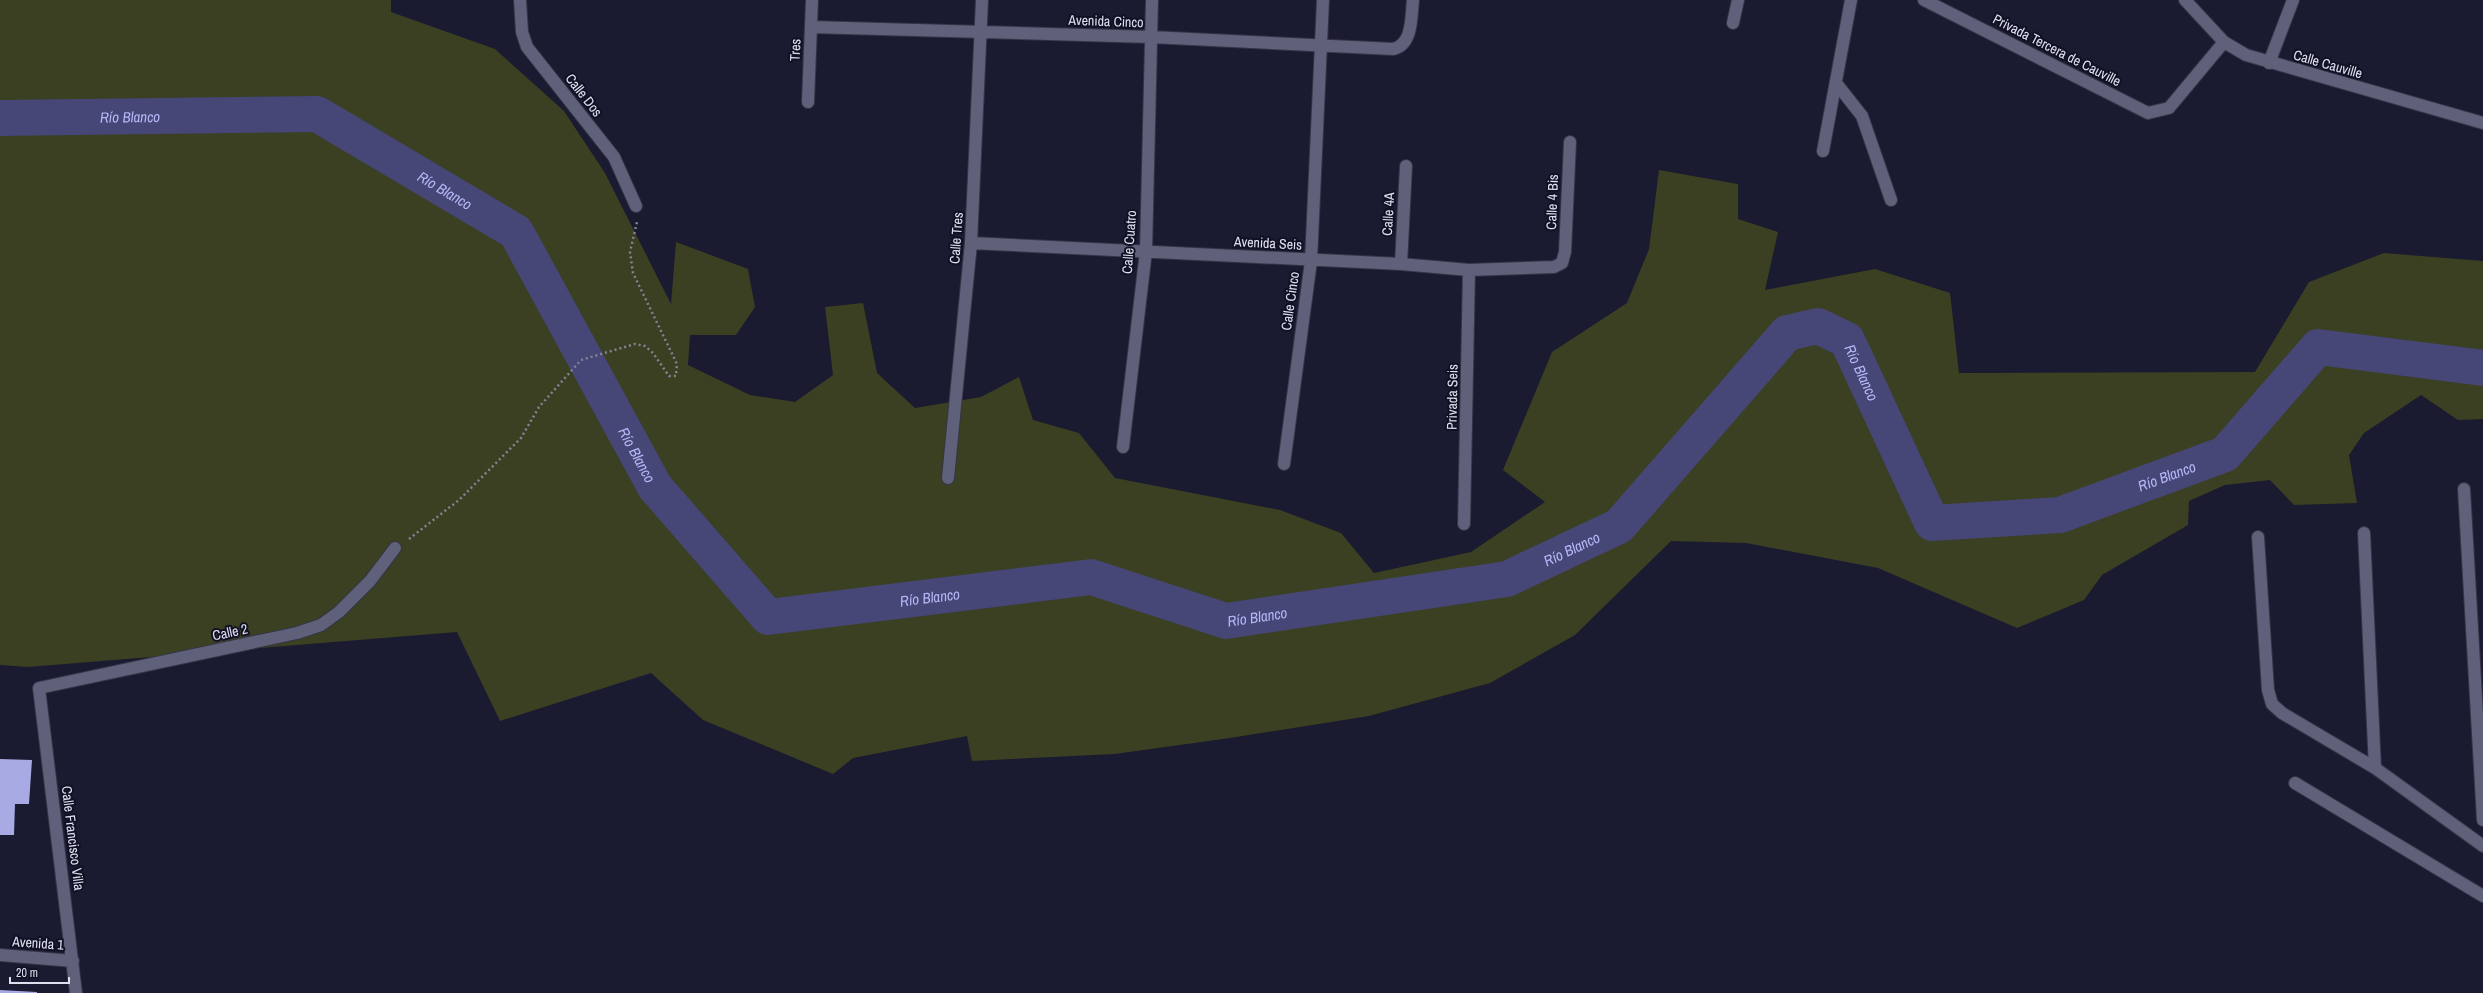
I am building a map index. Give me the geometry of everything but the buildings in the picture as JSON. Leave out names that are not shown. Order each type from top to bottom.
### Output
[{"type":"street","name":"Calle Dos","points":[[520,0],[522,32],[527,47],[614,157],[636,206]]},
{"type":"street","name":"Tres","points":[[808,102],[812,0]]},
{"type":"street","name":"Calle Tres","points":[[948,478],[971,243],[982,0]]},
{"type":"street","name":"Calle Cuatro","points":[[1123,447],[1146,251],[1152,0]]},
{"type":"street","name":"Calle Cinco","points":[[1284,464],[1311,261],[1323,0]]},
{"type":"street","name":"Avenida Cinco","points":[[811,27],[1152,37],[1393,49],[1400,48],[1410,29],[1413,0]]},
{"type":"street","points":[[1733,23],[1738,0]]},
{"type":"street","points":[[1823,150],[1851,0]]},
{"type":"street","name":"Privada Tercera de Cauville","points":[[1924,0],[2148,112],[2156,112],[2169,108],[2224,42]]},
{"type":"street","name":"Calle Cauville","points":[[2185,0],[2224,42],[2246,56],[2483,123]]},
{"type":"street","points":[[2269,63],[2293,0]]},
{"type":"street","points":[[1836,83],[1862,116],[1891,200]]},
{"type":"street","name":"Calle 4 Bis","points":[[1562,263],[1565,252],[1570,142]]},
{"type":"street","name":"Calle 4A","points":[[1401,264],[1406,166]]},
{"type":"street","name":"Avenida Seis","points":[[971,243],[1146,251],[1311,261],[1401,264],[1469,270],[1554,267],[1562,263]]},
{"type":"street","name":"Privada Seis","points":[[1464,524],[1469,270]]},
{"type":"street","points":[[2464,489],[2483,820]]},
{"type":"street","points":[[2364,534],[2375,768]]},
{"type":"street","points":[[2258,537],[2268,690],[2272,704],[2282,713],[2375,768],[2483,846]]},
{"type":"street","name":"Calle 2","points":[[39,688],[297,634],[321,625],[370,581],[395,548]]},
{"type":"street","name":"Calle Francisco Villa","points":[[39,688],[76,993]]},
{"type":"street","points":[[2295,783],[2483,896]]},
{"type":"street","name":"Avenida 1","points":[[0,956],[73,961]]},
{"type":"path","points":[[395,548],[418,533],[459,500],[482,478],[521,438],[539,407],[581,360],[635,344],[645,346],[653,353],[669,376],[676,376],[677,364],[639,285],[630,262],[632,237],[639,213],[636,206]]},
{"type":"green space","points":[[0,0],[391,0],[391,12],[495,49],[564,111],[605,173],[671,304],[676,242],[748,269],[755,307],[736,335],[690,335],[688,365],[750,395],[795,402],[833,375],[825,307],[863,303],[877,373],[915,408],[981,397],[1019,377],[1033,420],[1079,433],[1115,478],[1280,510],[1341,533],[1374,573],[1471,552],[1545,502],[1503,470],[1552,352],[1627,303],[1649,249],[1659,170],[1738,184],[1738,219],[1778,232],[1765,290],[1875,269],[1950,293],[1959,373],[2255,372],[2309,282],[2384,253],[2483,261],[2483,419],[2458,420],[2421,395],[2364,433],[2349,455],[2357,503],[2294,505],[2270,480],[2225,485],[2189,501],[2188,525],[2102,575],[2084,600],[2017,628],[1878,568],[1746,543],[1671,541],[1575,635],[1490,683],[1369,716],[1115,754],[972,761],[967,736],[853,758],[833,774],[703,720],[651,673],[500,721],[457,632],[28,667],[0,665]]},
{"type":"waterway","name":"Río Blanco","points":[[0,118],[317,114],[516,232],[655,487],[768,617],[1091,577],[1226,621],[1507,579],[1619,526],[1787,333],[1818,326],[1847,340],[1932,523],[2060,515],[2225,454],[2318,347],[2483,368]]}]
